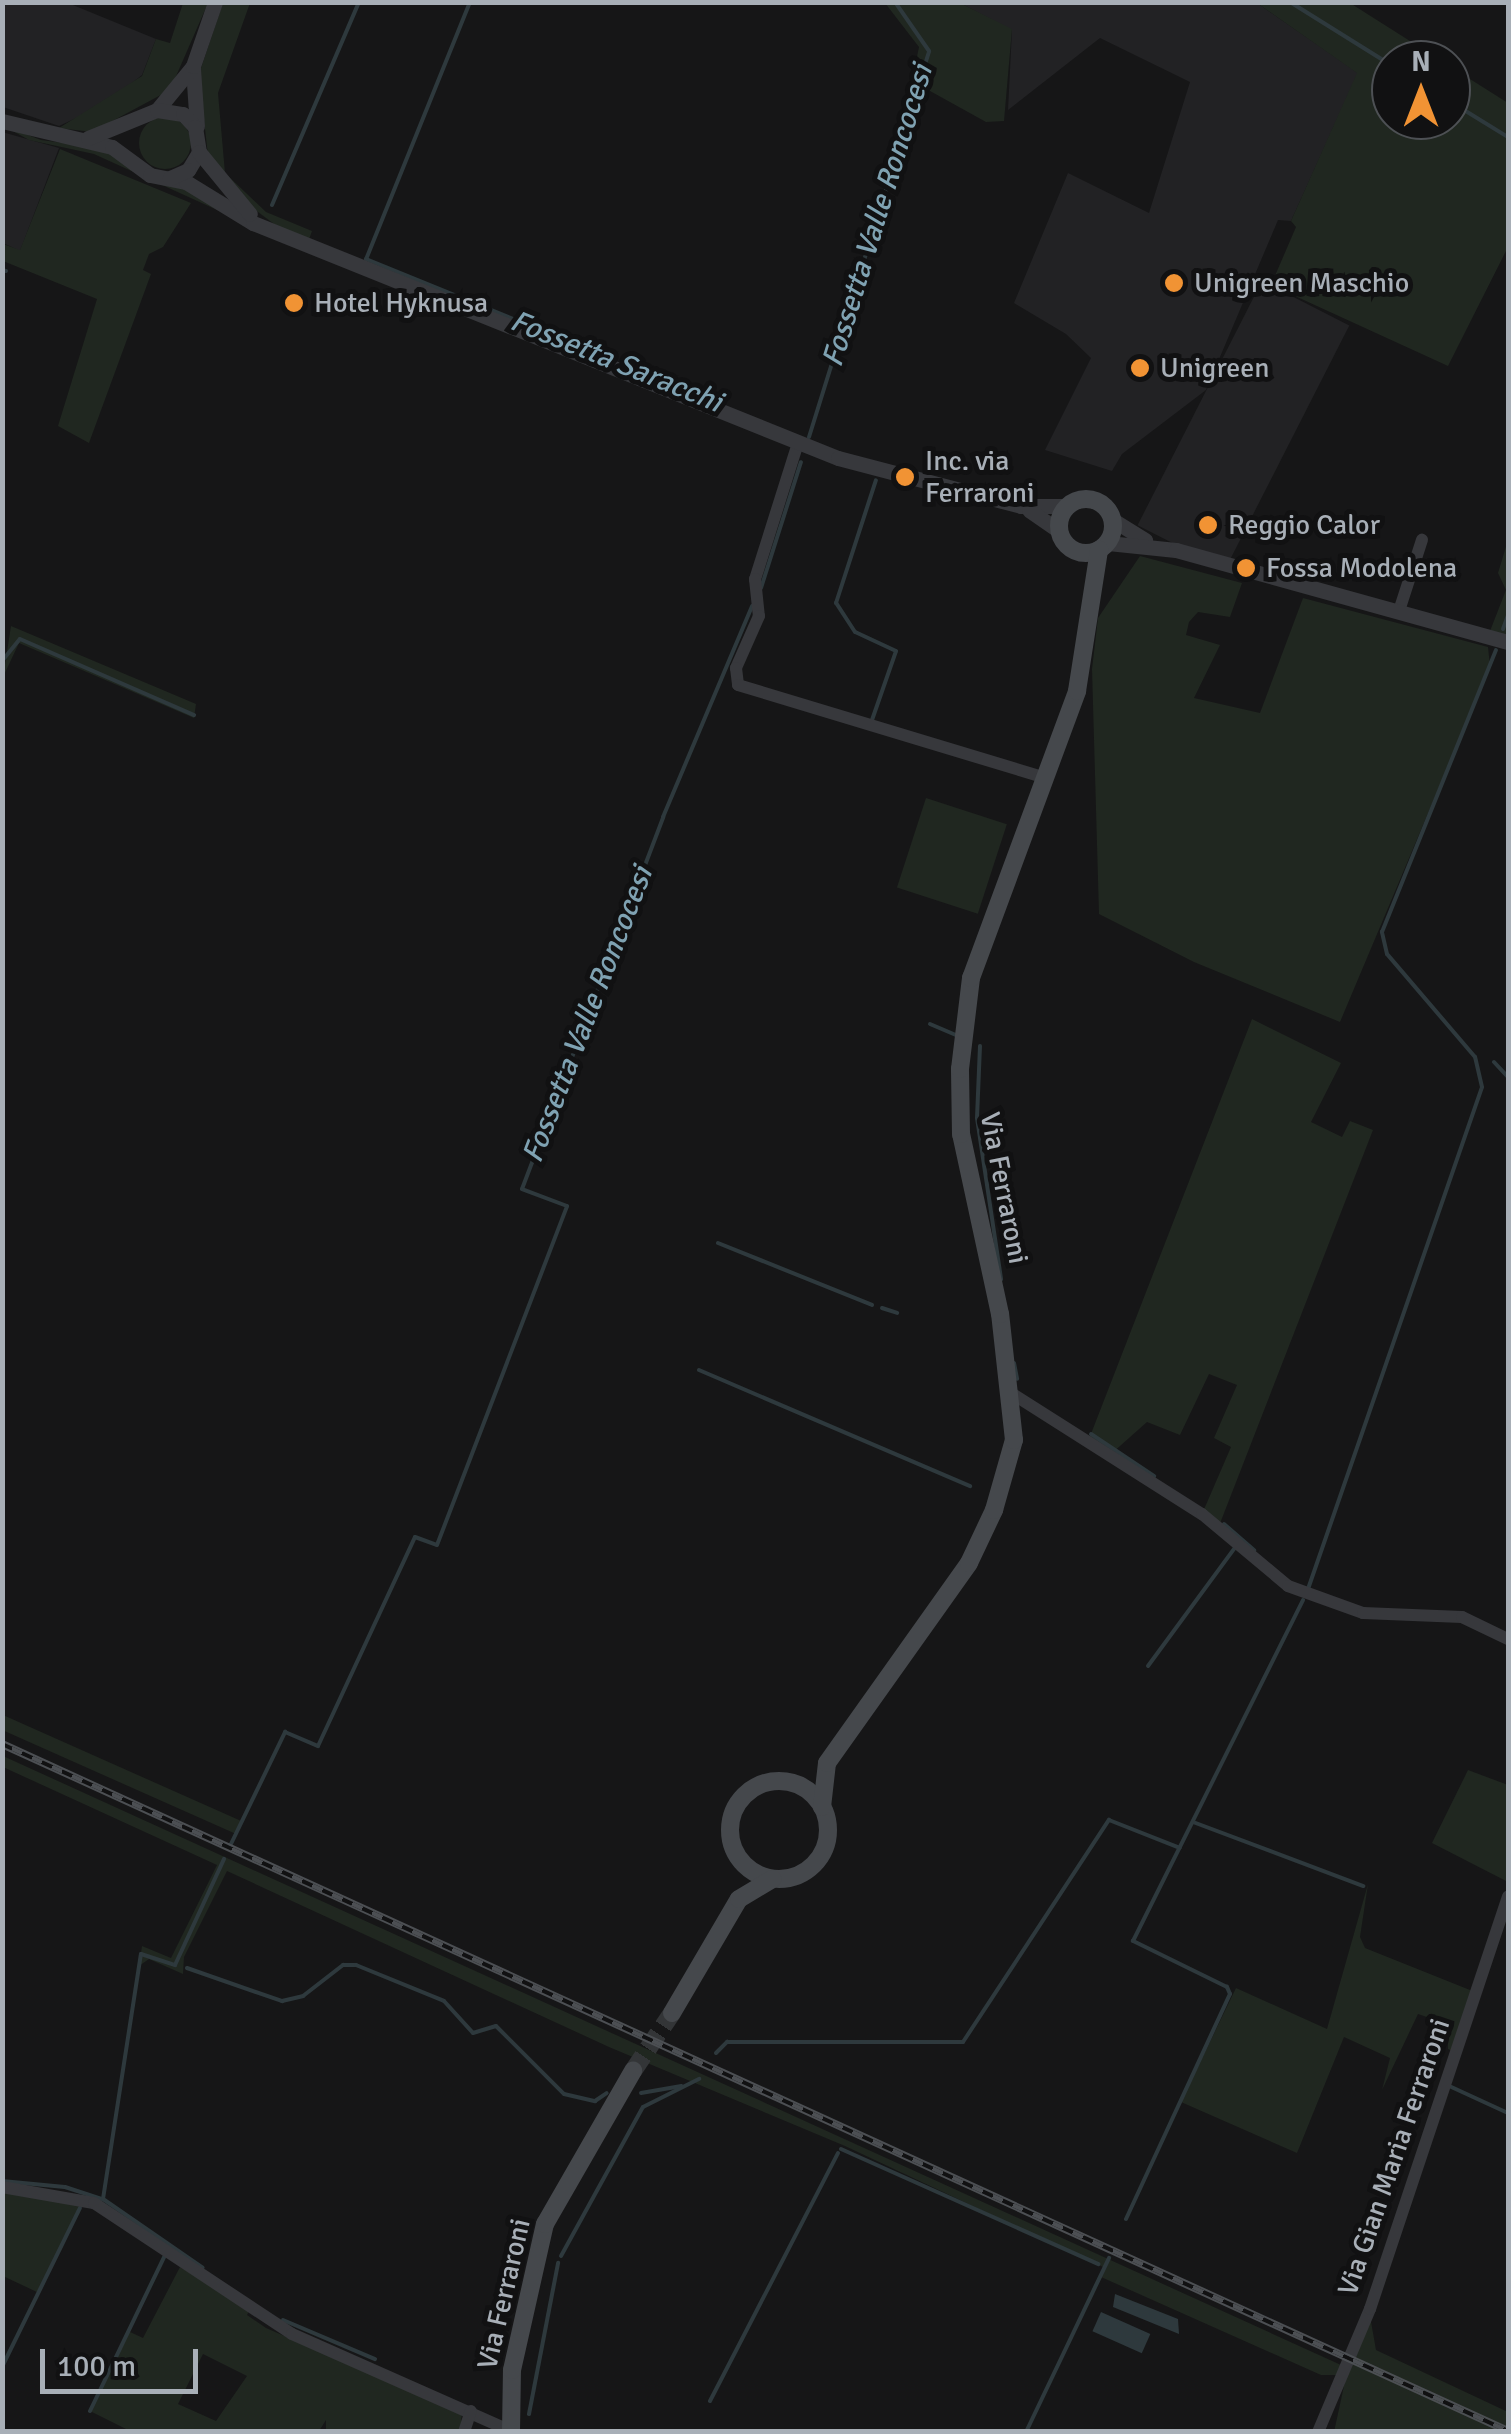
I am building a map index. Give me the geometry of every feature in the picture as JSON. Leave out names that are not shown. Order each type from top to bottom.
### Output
[{"type":"main road","points":[[1072,550],[1104,547],[1113,520],[1094,499],[1067,506],[1059,530],[1089,589]]},
{"type":"main road","name":"Via Ferraroni","points":[[794,1784],[827,1763],[941,1605],[983,1535],[1014,1440],[1011,1393],[992,1270],[961,1134],[959,1093],[971,978],[1077,691],[1089,589],[1104,547]]},
{"type":"main road","name":"Via Ferraroni","points":[[822,1807],[827,1763]]},
{"type":"main road","points":[[672,2013],[739,1899],[772,1879],[798,1875],[819,1858],[828,1833],[822,1807],[794,1784],[768,1782],[738,1802],[730,1837],[740,1862],[739,1899]]},
{"type":"main road","points":[[740,1862],[772,1879]]},
{"type":"main road","name":"Via Ferraroni","points":[[512,2431],[512,2370],[545,2224],[633,2071]]},
{"type":"street","points":[[84,139],[138,122],[156,110],[193,66],[215,2]]},
{"type":"street","points":[[169,178],[188,170],[199,143],[193,66]]},
{"type":"street","points":[[156,110],[183,114],[209,168],[266,226]]},
{"type":"street","points":[[2,122],[84,139],[135,162],[150,175],[169,178],[202,192],[266,226],[798,444],[1021,506],[1067,506]]},
{"type":"street","points":[[135,162],[130,141],[138,122]]},
{"type":"street","points":[[202,192],[209,168]]},
{"type":"street","points":[[798,444],[754,586],[759,602],[736,668],[740,687],[1043,777]]},
{"type":"street","points":[[1021,506],[1059,530]]},
{"type":"street","points":[[1113,520],[1153,544],[1508,642]]},
{"type":"street","points":[[1398,611],[1422,540]]},
{"type":"street","points":[[1104,547],[1153,544]]},
{"type":"street","points":[[1011,1393],[1202,1514],[1308,1594],[1363,1613],[1462,1617],[1508,1639]]},
{"type":"street","name":"Via Gian Maria Ferraroni","points":[[1318,2432],[1370,2308],[1508,1896]]},
{"type":"street","points":[[2,2187],[86,2199],[281,2328],[512,2431]]},
{"type":"street","points":[[464,2432],[472,2411]]},
{"type":"shaded area","points":[[3,3],[68,3],[156,39],[142,75],[106,104],[59,126],[3,107]]},
{"type":"shaded area","points":[[183,3],[208,3],[170,90],[92,132],[59,128],[142,76],[156,39],[170,43]]},
{"type":"shaded area","points":[[223,3],[250,3],[218,93],[225,173],[266,212],[312,231],[306,248],[242,200],[208,156],[199,74]]},
{"type":"shaded area","points":[[885,3],[960,3],[1012,29],[1004,121],[986,122],[912,81],[919,47]]},
{"type":"shaded area","points":[[960,3],[1257,3],[1358,73],[1291,221],[1278,220],[1206,390],[1122,454],[1112,471],[1045,450],[1091,358],[1066,334],[1014,303],[1068,173],[1149,213],[1190,82],[1100,38],[1008,110],[1012,30]]},
{"type":"shaded area","points":[[1257,3],[1350,3],[1408,40],[1371,40],[1371,140],[1471,140],[1471,80],[1508,103],[1508,247],[1448,366],[1271,285],[1296,227],[1291,221],[1357,73]]},
{"type":"shaded area","points":[[165,117],[183,125],[191,143],[183,161],[165,169],[147,161],[139,143],[147,125]]},
{"type":"shaded area","points":[[2,125],[41,140],[102,148],[181,184],[226,214],[94,154],[29,140]]},
{"type":"shaded area","points":[[2,132],[59,148],[20,251],[3,243]]},
{"type":"shaded area","points":[[60,149],[191,203],[163,247],[149,254],[143,270],[151,274],[89,443],[58,426],[97,299],[3,261],[3,244],[20,250]]},
{"type":"shaded area","points":[[1262,281],[1349,325],[1225,570],[1138,525]]},
{"type":"shaded area","points":[[1508,540],[1508,636],[1490,631],[1506,590],[1498,573]]},
{"type":"shaded area","points":[[1140,556],[1242,583],[1230,617],[1198,612],[1189,622],[1186,635],[1220,645],[1194,698],[1260,713],[1303,598],[1488,647],[1490,666],[1340,1022],[1194,962],[1099,914],[1092,669],[1098,618]]},
{"type":"shaded area","points":[[11,626],[196,704],[194,718],[19,643],[3,677]]},
{"type":"shaded area","points":[[926,798],[1007,824],[978,914],[897,887]]},
{"type":"shaded area","points":[[1252,1019],[1341,1063],[1311,1122],[1342,1137],[1350,1121],[1373,1130],[1219,1526],[1202,1514],[1231,1447],[1214,1438],[1237,1385],[1209,1374],[1180,1435],[1147,1422],[1111,1454],[1089,1439]]},
{"type":"shaded area","points":[[3,1715],[242,1822],[237,1834],[2,1730]]},
{"type":"shaded area","points":[[3,1756],[1341,2365],[1337,2375],[1321,2375],[1101,2277],[1103,2267],[845,2146],[609,2047],[227,1871],[184,1957],[183,1974],[149,1959],[139,1966],[142,1946],[171,1958],[217,1865],[3,1767]]},
{"type":"shaded area","points":[[1468,1770],[1508,1785],[1508,1882],[1432,1843]]},
{"type":"shaded area","points":[[1368,1884],[1360,1937],[1365,1948],[1475,1992],[1457,2053],[1448,2049],[1447,2024],[1418,2014],[1382,2090],[1390,2058],[1344,2037],[1297,2153],[1181,2102],[1236,1988],[1327,2029]]},
{"type":"shaded area","points":[[3,2192],[83,2201],[39,2293],[3,2276]]},
{"type":"shaded area","points":[[180,2267],[250,2309],[247,2315],[266,2328],[462,2413],[460,2432],[326,2431],[326,2420],[319,2431],[132,2432],[90,2411],[128,2331],[143,2338]],"holes":[[[203,2354],[247,2376],[216,2421],[178,2404]]]},
{"type":"shaded area","points":[[1115,2294],[1178,2319],[1179,2334],[1113,2307]]},
{"type":"shaded area","points":[[1101,2312],[1150,2334],[1142,2353],[1092,2331]]},
{"type":"shaded area","points":[[1370,2316],[1376,2350],[1508,2412],[1508,2431],[1334,2432],[1347,2372]]},
{"type":"waterway","points":[[272,205],[359,2]]},
{"type":"waterway","name":"Fossetta Saracchi","points":[[470,2],[366,259],[555,336]]},
{"type":"waterway","name":"Fossetta Valle Roncocesi","points":[[809,437],[929,51],[895,2]]},
{"type":"waterway","points":[[1290,2],[1371,53]]},
{"type":"waterway","points":[[1471,114],[1508,137]]},
{"type":"waterway","points":[[2,270],[6,271]]},
{"type":"waterway","name":"Fossetta Valle Roncocesi","points":[[761,588],[801,462]]},
{"type":"waterway","points":[[872,720],[896,651],[855,632],[836,603],[876,480]]},
{"type":"waterway","name":"Fossetta Valle Roncocesi","points":[[230,1846],[285,1732],[318,1746],[415,1537],[437,1545],[567,1206],[522,1189],[663,817],[752,606]]},
{"type":"waterway","points":[[1503,629],[1508,615]]},
{"type":"waterway","points":[[2,661],[20,639],[194,715]]},
{"type":"waterway","points":[[1308,1589],[1482,1087],[1475,1057],[1387,954],[1382,932],[1496,650]]},
{"type":"waterway","points":[[930,1024],[958,1036]]},
{"type":"waterway","points":[[980,1046],[977,1118],[1001,1279]]},
{"type":"waterway","points":[[1494,1062],[1508,1077]]},
{"type":"waterway","points":[[718,1243],[872,1305]]},
{"type":"waterway","points":[[882,1308],[897,1313]]},
{"type":"waterway","points":[[1014,1363],[1017,1379]]},
{"type":"waterway","points":[[699,1370],[970,1486]]},
{"type":"waterway","points":[[1091,1434],[1154,1476]]},
{"type":"waterway","points":[[1224,1524],[1254,1550]]},
{"type":"waterway","points":[[1148,1666],[1237,1545]]},
{"type":"waterway","points":[[1126,2219],[1230,1994],[1227,1987],[1133,1941],[1303,1600]]},
{"type":"waterway","points":[[716,2053],[727,2042],[963,2042],[1109,1820],[1180,1848]]},
{"type":"waterway","points":[[1193,1822],[1363,1886]]},
{"type":"waterway","name":"Fossetta Valle Roncocesi","points":[[103,2199],[141,1954],[175,1965],[224,1859]]},
{"type":"waterway","points":[[187,1968],[282,2001],[303,1996],[343,1965],[356,1965],[444,2001],[473,2033],[496,2026],[564,2094],[595,2101],[607,2093]]},
{"type":"waterway","points":[[561,2256],[643,2107],[699,2079]]},
{"type":"waterway","points":[[1447,2085],[1508,2113]]},
{"type":"waterway","points":[[641,2093],[681,2086]]},
{"type":"waterway","points":[[841,2149],[1098,2264]]},
{"type":"waterway","points":[[710,2401],[838,2153]]},
{"type":"waterway","points":[[2,2181],[65,2187],[103,2199],[203,2268]]},
{"type":"waterway","points":[[2,2367],[80,2208]]},
{"type":"waterway","points":[[90,2411],[166,2253]]},
{"type":"waterway","points":[[1026,2432],[1109,2258]]},
{"type":"waterway","points":[[529,2414],[558,2263]]},
{"type":"waterway","points":[[283,2320],[375,2359]]},
{"type":"tunnel","points":[[633,2071],[672,2013]]},
{"type":"railway","points":[[2,1744],[1508,2431]]},
{"type":"place","name":"Unigreen Maschio","points":[[1174,283]]},
{"type":"place","name":"Hotel Hyknusa","points":[[294,303]]},
{"type":"place","name":"Unigreen","points":[[1140,368]]},
{"type":"place","name":"Inc. via Ferraroni","points":[[905,477]]},
{"type":"place","name":"Reggio Calor","points":[[1208,525]]},
{"type":"place","name":"Fossa Modolena","points":[[1246,568]]}]
